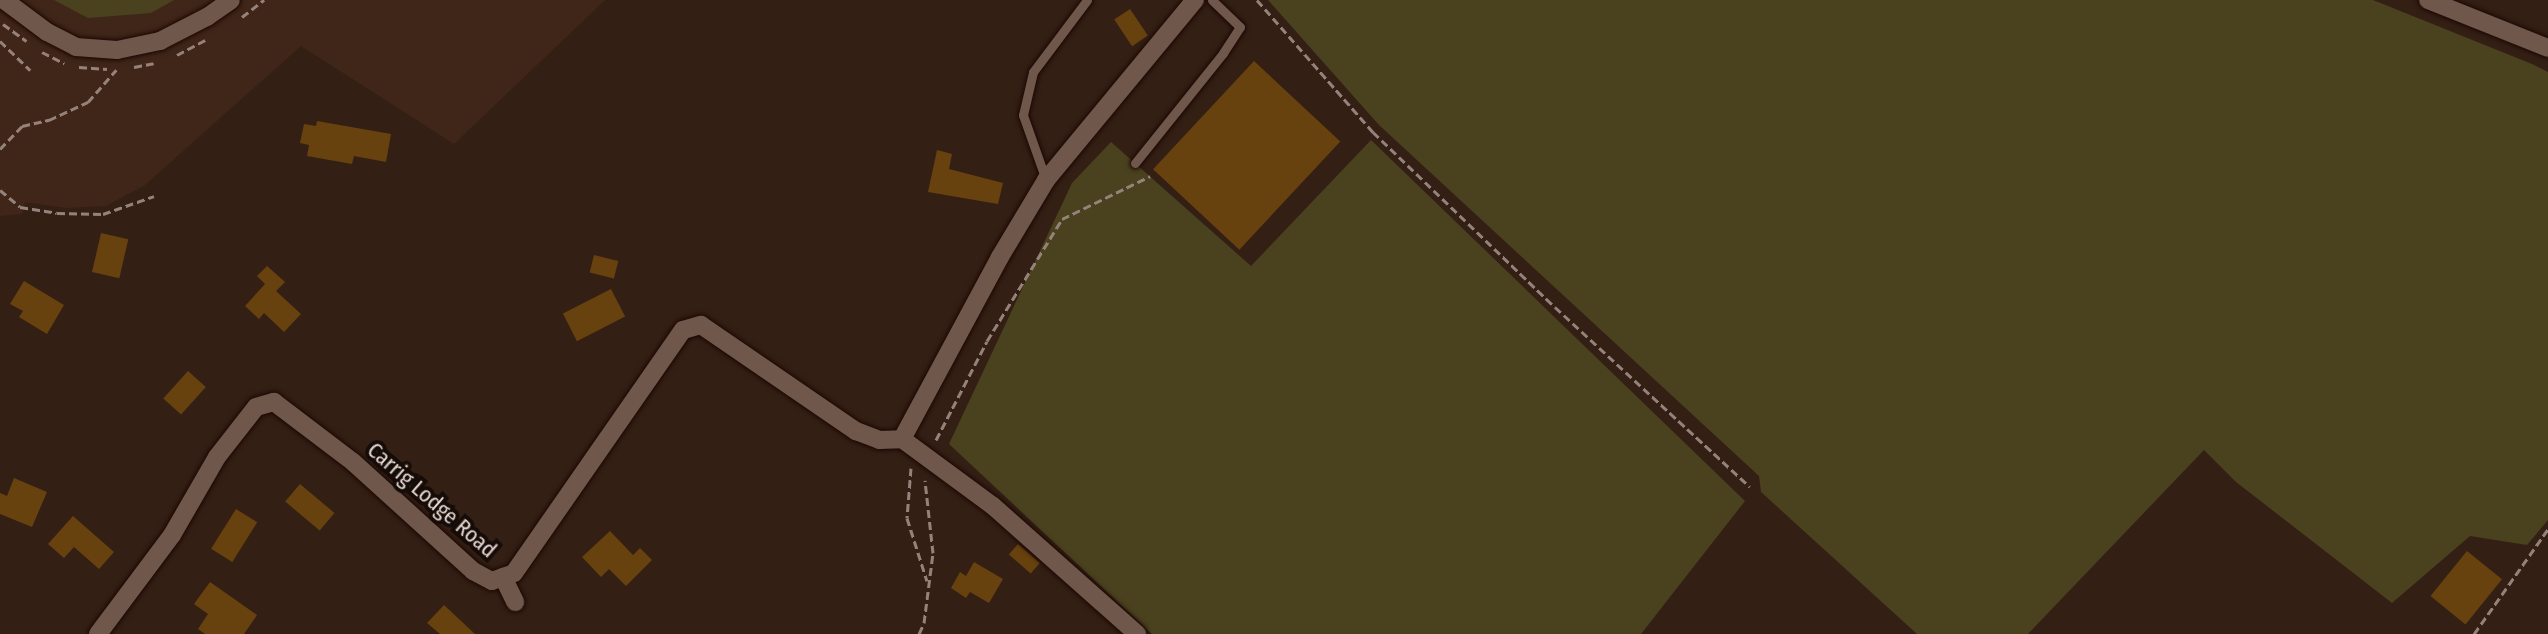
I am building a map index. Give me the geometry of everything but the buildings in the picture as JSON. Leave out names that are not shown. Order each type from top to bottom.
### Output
[{"type":"street","points":[[4,0],[47,32],[76,47],[117,50],[160,41],[207,17],[231,0]]},
{"type":"street","points":[[1137,634],[993,506],[909,444],[1000,257],[1046,180],[1195,0]]},
{"type":"street","points":[[2428,0],[2548,48]]},
{"type":"street","name":"Carrig Lodge Road","points":[[98,634],[172,535],[217,457],[256,407],[274,402],[353,462],[473,571],[492,581],[514,573],[683,330],[701,325],[856,431],[879,440],[909,444]]},
{"type":"street","points":[[503,577],[515,602]]},
{"type":"lane","points":[[1046,180],[1023,115],[1033,72],[1087,0]]},
{"type":"lane","points":[[1135,163],[1223,53],[1240,27],[1212,0]]},
{"type":"path","points":[[1257,0],[1373,132],[1555,307],[1750,487]]},
{"type":"path","points":[[0,41],[30,70]]},
{"type":"path","points":[[0,149],[22,126],[49,120],[88,102],[116,70]]},
{"type":"path","points":[[936,440],[987,341],[1062,219],[1150,176]]},
{"type":"path","points":[[0,190],[20,207],[57,213],[103,214],[154,196]]},
{"type":"path","points":[[909,444],[907,518],[928,583]]},
{"type":"path","points":[[919,634],[924,623],[933,553],[924,472]]},
{"type":"path","points":[[2474,634],[2548,529]]},
{"type":"shaded area","points":[[0,0],[605,0],[454,144],[301,46],[145,185],[106,206],[66,208],[25,202],[22,214],[0,216]]},
{"type":"shaded area","points":[[54,0],[174,0],[151,13],[88,18]]},
{"type":"shaded area","points":[[1268,0],[2373,0],[2532,64],[2548,72],[2548,520],[2527,545],[2470,536],[2392,603],[2236,482],[2204,450],[2028,634],[1917,634],[1761,492],[1759,476],[1379,125]]},
{"type":"shaded area","points":[[1371,140],[1745,501],[1641,634],[1152,634],[949,444],[1072,183],[1111,142],[1251,266]]}]
